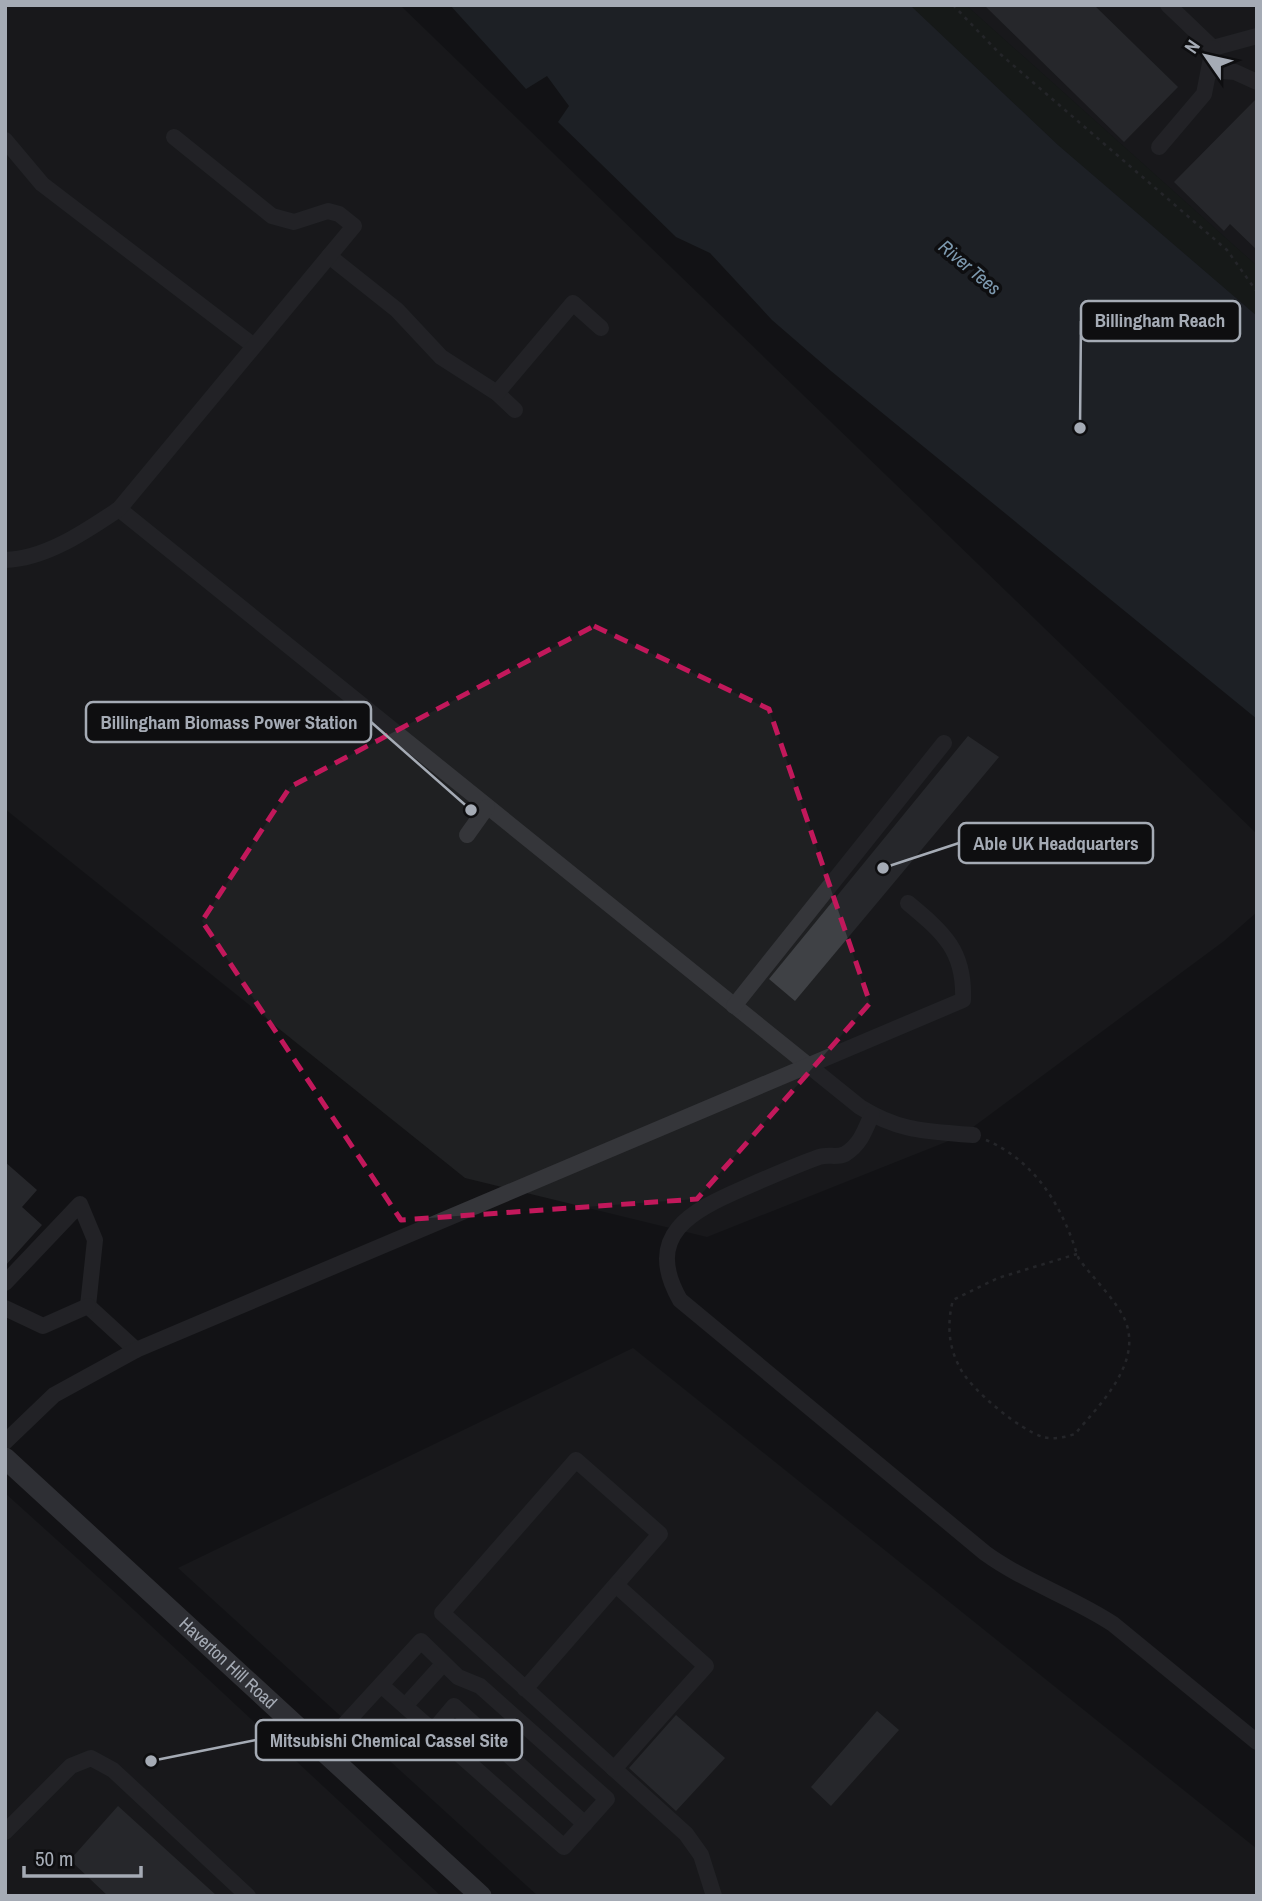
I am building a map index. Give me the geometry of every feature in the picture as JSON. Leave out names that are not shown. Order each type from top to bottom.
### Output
[{"type":"main road","name":"Haverton Hill Road","points":[[5,1458],[481,1896]]},
{"type":"street","points":[[1168,5],[1213,48]]},
{"type":"street","points":[[1213,48],[1257,36]]},
{"type":"street","points":[[1159,147],[1203,94],[1213,48]]},
{"type":"street","points":[[1209,70],[1235,72],[1257,82]]},
{"type":"street","points":[[5,560],[18,560],[76,537],[119,509],[354,226],[339,214],[328,211],[294,222],[272,216],[174,137]]},
{"type":"street","points":[[5,139],[42,184],[254,346]]},
{"type":"street","points":[[330,256],[397,310],[441,357],[497,393],[515,410]]},
{"type":"street","points":[[497,393],[573,303],[601,328]]},
{"type":"street","points":[[119,509],[866,1111],[883,1122],[913,1130],[972,1135]]},
{"type":"street","points":[[734,1006],[944,743]]},
{"type":"street","points":[[467,835],[487,807]]},
{"type":"street","points":[[5,1442],[54,1395],[136,1350],[811,1068],[963,1000],[964,980],[952,944],[908,903]]},
{"type":"street","points":[[774,1083],[789,1050]]},
{"type":"street","points":[[866,1111],[859,1144],[842,1156],[824,1156],[782,1171],[708,1204],[684,1219],[671,1237],[667,1258],[669,1281],[680,1300],[985,1553],[1007,1569],[1113,1624],[1257,1742]]},
{"type":"street","points":[[5,1283],[80,1204],[95,1240],[88,1306]]},
{"type":"street","points":[[88,1306],[136,1350]]},
{"type":"street","points":[[5,1308],[43,1326],[88,1306]]},
{"type":"street","points":[[525,1689],[660,1534],[576,1460],[442,1614],[525,1689],[686,1834],[701,1855],[714,1896]]},
{"type":"street","points":[[614,1769],[706,1666],[616,1585]]},
{"type":"street","points":[[322,1749],[421,1641],[458,1677],[480,1686],[607,1799],[564,1847],[381,1685]]},
{"type":"street","points":[[405,1706],[443,1664]]},
{"type":"street","points":[[433,1731],[454,1706],[585,1824]]},
{"type":"street","points":[[5,1832],[71,1766],[91,1758],[113,1770],[248,1896]]},
{"type":"path","points":[[953,5],[999,53],[1227,250],[1257,292]]},
{"type":"path","points":[[972,1135],[995,1144],[1022,1164],[1052,1193],[1068,1223],[1077,1254],[1124,1317],[1130,1336],[1125,1360],[1114,1389],[1075,1434],[1045,1438],[1021,1425],[983,1394],[961,1370],[951,1346],[948,1320],[953,1300],[998,1278],[1077,1254]]},
{"type":"highlighted area","points":[[594,626],[769,709],[870,1003],[697,1199],[401,1220],[202,921],[290,787]]},
{"type":"shaded area","points":[[5,5],[400,5],[1257,834],[1257,912],[1224,941],[961,1136],[707,1237],[465,1178],[5,809]]},
{"type":"shaded area","points":[[910,5],[966,5],[1257,266],[1257,316],[1058,145]]},
{"type":"shaded area","points":[[966,5],[1257,5],[1257,266]]},
{"type":"shaded area","points":[[633,1348],[1257,1849],[1257,1896],[538,1896],[178,1568]]},
{"type":"shaded area","points":[[5,1493],[120,1597],[441,1896],[5,1896]]},
{"type":"water","name":"River Tees","points":[[450,5],[910,5],[1058,145],[1257,316],[1257,719],[831,371],[772,320],[710,253],[676,237],[558,122],[569,106],[547,76],[526,89]]},
{"type":"building","points":[[984,5],[1094,5],[1178,87],[1124,142]]},
{"type":"building","points":[[1257,98],[1257,250],[1230,224],[1224,231],[1174,182]]},
{"type":"building","points":[[968,736],[999,757],[795,1001],[769,979]]},
{"type":"building","points":[[5,1162],[37,1190],[22,1207],[42,1225],[5,1266]]},
{"type":"building","points":[[877,1711],[899,1730],[831,1806],[811,1787]]},
{"type":"building","points":[[676,1715],[725,1758],[676,1811],[629,1768]]},
{"type":"building","points":[[118,1806],[217,1896],[108,1896],[70,1860]]},
{"type":"place","name":"Billingham Reach","points":[[1080,428]]},
{"type":"place","name":"Billingham Biomass Power Station","points":[[471,810]]},
{"type":"place","name":"Able UK Headquarters","points":[[883,868]]},
{"type":"place","name":"Mitsubishi Chemical Cassel Site","points":[[151,1761]]}]
